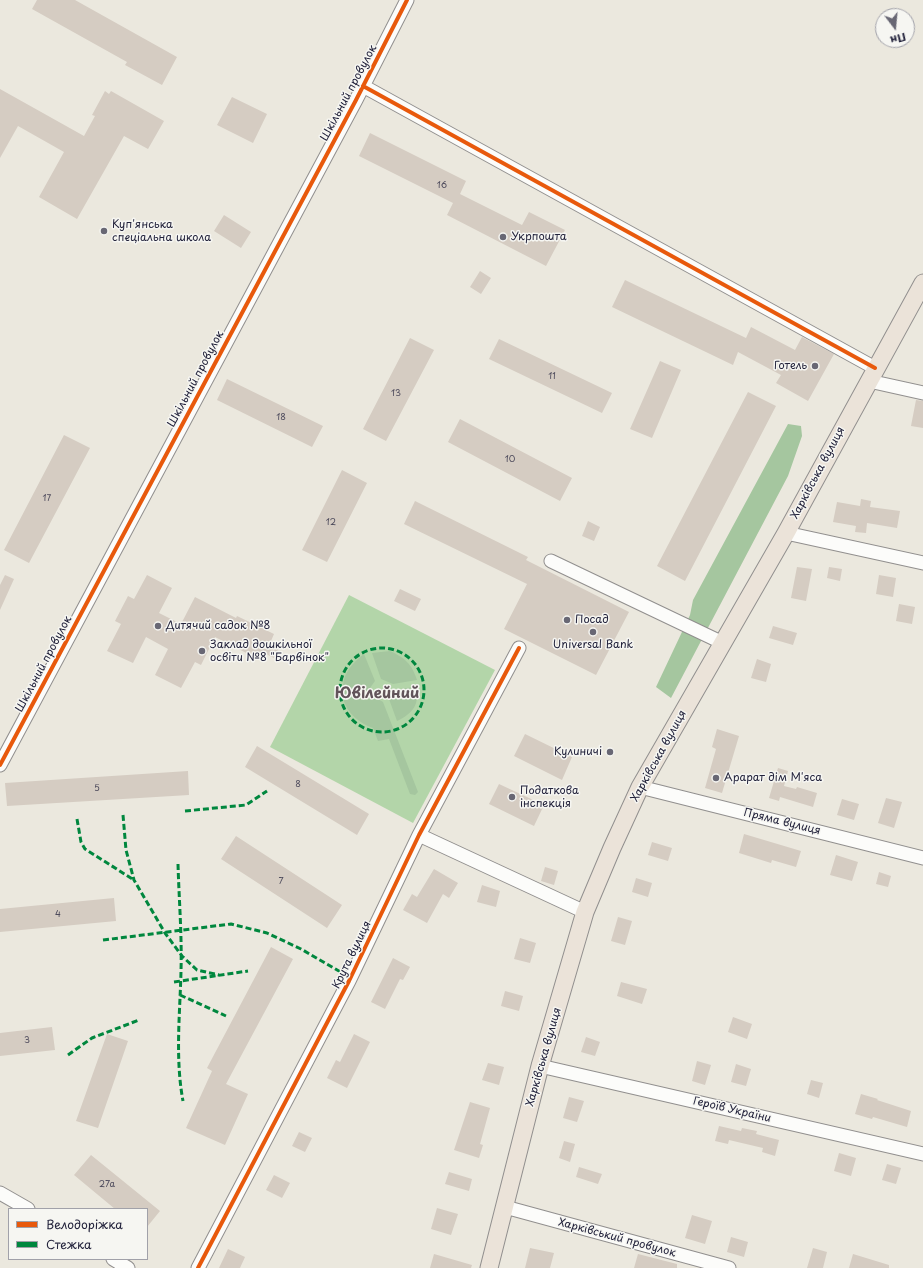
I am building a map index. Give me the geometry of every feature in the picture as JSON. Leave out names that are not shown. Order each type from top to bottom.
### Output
[{"type":"main road","name":"Харківська вулиця","points":[[489,1268],[540,1066],[586,912],[612,848],[640,786],[724,643],[786,533],[923,283]]},
{"type":"street","name":"Шкільний провулок","points":[[0,765],[363,86],[407,0]]},
{"type":"street","points":[[363,86],[872,374],[923,393]]},
{"type":"street","points":[[786,533],[923,563]]},
{"type":"street","points":[[551,561],[724,643]]},
{"type":"street","name":"Крута вулиця","points":[[198,1268],[350,981],[419,835],[519,648]]},
{"type":"street","name":"Пряма вулиця","points":[[640,786],[923,858]]},
{"type":"street","points":[[419,835],[586,912]]},
{"type":"street","name":"Героїв України","points":[[540,1066],[923,1154]]},
{"type":"street","points":[[0,1193],[26,1208]]},
{"type":"street","name":"Харківський провулок","points":[[505,1207],[729,1268]]},
{"type":"street","points":[[115,1260],[128,1268]]},
{"type":"green space","points":[[788,424],[801,426],[802,436],[788,476],[671,698],[656,687],[690,615],[693,600]]},
{"type":"green space","points":[[349,595],[495,670],[413,823],[270,747]]},
{"type":"green space","points":[[390,651],[400,656],[407,662],[413,670],[417,680],[393,684],[381,679],[372,653]]},
{"type":"green space","points":[[364,654],[375,681],[367,692],[344,695],[343,683],[347,672],[350,667]]},
{"type":"green space","points":[[414,687],[417,698],[414,707],[407,715],[397,721],[389,699],[393,690]]},
{"type":"green space","points":[[370,694],[383,702],[418,792],[415,795],[410,794],[389,739],[378,741],[373,728],[355,717],[348,709],[343,699]]},
{"type":"building","points":[[37,0],[75,0],[177,57],[162,85],[125,65],[127,62],[32,9]]},
{"type":"building","points":[[0,89],[84,136],[95,116],[92,115],[105,91],[109,94],[111,91],[164,121],[148,149],[124,136],[77,219],[39,197],[64,152],[18,126],[0,158]]},
{"type":"building","points":[[232,97],[267,114],[253,143],[217,125]]},
{"type":"building","points":[[370,133],[466,181],[460,194],[522,225],[529,212],[565,230],[546,266],[447,215],[453,203],[359,156]]},
{"type":"building","points":[[224,215],[251,232],[241,248],[214,231]]},
{"type":"building","points":[[480,271],[491,278],[481,294],[470,287]]},
{"type":"building","points":[[625,280],[746,338],[751,327],[795,350],[802,337],[834,354],[808,401],[776,383],[781,375],[738,352],[733,365],[612,307]]},
{"type":"building","points":[[410,338],[434,350],[386,441],[363,429]]},
{"type":"building","points":[[499,339],[612,393],[602,413],[489,359]]},
{"type":"building","points":[[660,361],[681,370],[652,438],[630,429]]},
{"type":"building","points":[[227,379],[323,426],[312,447],[217,400]]},
{"type":"building","points":[[748,392],[776,406],[685,581],[657,566]]},
{"type":"building","points":[[916,400],[923,401],[923,428],[911,426]]},
{"type":"building","points":[[460,419],[572,478],[560,501],[448,442]]},
{"type":"building","points":[[64,435],[90,448],[29,563],[4,550]]},
{"type":"building","points":[[342,470],[367,483],[327,562],[302,550]]},
{"type":"building","points":[[861,499],[871,501],[870,507],[900,511],[897,528],[867,523],[866,533],[855,532],[856,526],[833,522],[837,502],[860,506]]},
{"type":"building","points":[[415,501],[528,557],[526,560],[629,612],[596,675],[504,629],[527,584],[404,524]]},
{"type":"building","points":[[588,521],[600,527],[594,541],[582,536]]},
{"type":"building","points":[[797,567],[812,569],[806,601],[791,598]]},
{"type":"building","points":[[829,567],[842,569],[840,581],[827,578]]},
{"type":"building","points":[[5,575],[14,579],[0,610],[0,585]]},
{"type":"building","points":[[147,575],[172,588],[159,613],[181,624],[195,597],[236,618],[237,616],[274,634],[271,641],[280,645],[274,658],[264,653],[260,660],[215,637],[201,665],[195,662],[181,688],[155,675],[168,649],[146,637],[133,663],[107,651],[121,624],[115,621],[128,596],[134,599]]},
{"type":"building","points":[[879,575],[896,578],[893,597],[876,594]]},
{"type":"building","points":[[400,589],[421,599],[415,611],[394,601]]},
{"type":"building","points":[[899,604],[915,607],[912,624],[896,621]]},
{"type":"building","points":[[773,626],[797,633],[793,645],[769,638]]},
{"type":"building","points":[[757,659],[771,664],[766,682],[751,678]]},
{"type":"building","points":[[717,729],[739,736],[722,793],[705,788],[716,749],[712,747]]},
{"type":"building","points":[[525,734],[572,757],[562,780],[514,756]]},
{"type":"building","points":[[257,746],[369,814],[357,835],[245,767]]},
{"type":"building","points":[[778,768],[788,771],[784,786],[796,789],[797,787],[817,793],[813,807],[780,797],[779,801],[769,798]]},
{"type":"building","points":[[188,771],[189,795],[7,806],[5,783]]},
{"type":"building","points":[[499,784],[544,805],[534,826],[489,804]]},
{"type":"building","points":[[886,798],[902,802],[894,828],[878,823]]},
{"type":"building","points":[[842,799],[859,804],[854,820],[837,815]]},
{"type":"building","points":[[744,834],[801,851],[796,867],[772,860],[771,863],[739,853]]},
{"type":"building","points":[[236,836],[342,905],[327,928],[221,859]]},
{"type":"building","points":[[652,842],[672,848],[668,861],[648,855]]},
{"type":"building","points":[[836,855],[858,862],[852,881],[830,875]]},
{"type":"building","points":[[545,867],[558,871],[554,885],[541,881]]},
{"type":"building","points":[[434,869],[458,883],[449,898],[443,894],[427,923],[403,910],[412,894],[417,897]]},
{"type":"building","points":[[879,872],[891,876],[888,887],[876,884]]},
{"type":"building","points":[[636,878],[652,883],[648,897],[632,892]]},
{"type":"building","points":[[482,885],[500,891],[496,907],[477,902]]},
{"type":"building","points":[[114,898],[116,921],[0,932],[0,909]]},
{"type":"building","points":[[618,917],[632,921],[625,945],[611,941]]},
{"type":"building","points":[[520,938],[536,943],[530,963],[514,959]]},
{"type":"building","points":[[271,947],[293,959],[226,1084],[248,1094],[225,1145],[186,1128],[212,1071],[207,1068]]},
{"type":"building","points":[[393,958],[410,967],[403,980],[400,979],[385,1009],[371,1002]]},
{"type":"building","points":[[621,982],[647,989],[642,1004],[617,996]]},
{"type":"building","points":[[505,991],[523,996],[519,1011],[501,1006]]},
{"type":"building","points":[[733,1017],[752,1024],[747,1039],[728,1032]]},
{"type":"building","points":[[52,1027],[55,1050],[0,1056],[0,1033]]},
{"type":"building","points":[[107,1034],[128,1041],[98,1128],[76,1121]]},
{"type":"building","points":[[354,1034],[370,1042],[347,1088],[327,1078],[336,1060],[340,1062]]},
{"type":"building","points":[[586,1037],[600,1042],[595,1056],[581,1052]]},
{"type":"building","points":[[697,1061],[711,1065],[705,1085],[692,1081]]},
{"type":"building","points":[[488,1063],[504,1067],[499,1085],[482,1080]]},
{"type":"building","points":[[736,1064],[751,1069],[746,1086],[731,1082]]},
{"type":"building","points":[[811,1080],[823,1083],[819,1098],[807,1094]]},
{"type":"building","points":[[861,1094],[911,1111],[907,1127],[873,1117],[872,1119],[855,1114]]},
{"type":"building","points":[[569,1097],[584,1101],[577,1122],[563,1118]]},
{"type":"building","points":[[470,1102],[490,1108],[480,1144],[483,1145],[479,1158],[454,1150]]},
{"type":"building","points":[[719,1126],[741,1131],[742,1128],[757,1131],[756,1134],[779,1140],[775,1156],[762,1152],[763,1148],[729,1140],[728,1144],[715,1141]]},
{"type":"building","points":[[299,1132],[312,1138],[305,1152],[292,1146]]},
{"type":"building","points":[[564,1141],[575,1144],[570,1162],[559,1158]]},
{"type":"building","points":[[839,1153],[856,1158],[851,1176],[834,1171]]},
{"type":"building","points":[[91,1155],[160,1211],[148,1226],[148,1208],[114,1208],[74,1175]]},
{"type":"building","points":[[887,1164],[901,1168],[896,1184],[882,1180]]},
{"type":"building","points":[[579,1167],[602,1174],[598,1184],[576,1177]]},
{"type":"building","points":[[449,1172],[472,1179],[469,1191],[445,1184]]},
{"type":"building","points":[[274,1175],[290,1183],[282,1198],[266,1190]]},
{"type":"building","points":[[437,1208],[458,1214],[451,1235],[431,1229]]},
{"type":"building","points":[[692,1215],[712,1221],[705,1244],[685,1238]]},
{"type":"building","points":[[731,1237],[748,1242],[744,1257],[727,1252]]},
{"type":"building","points":[[530,1248],[554,1253],[550,1268],[525,1268]]},
{"type":"building","points":[[813,1248],[827,1252],[823,1268],[807,1268]]},
{"type":"building","points":[[228,1249],[245,1257],[240,1268],[219,1268]]},
{"type":"building","points":[[434,1254],[472,1265],[471,1268],[430,1268]]},
{"type":"building","points":[[638,1254],[677,1264],[677,1268],[634,1268]]},
{"type":"building","points":[[853,1254],[889,1265],[889,1268],[849,1268]]},
{"type":"marked path","points":[[382,648],[398,651],[412,660],[421,674],[424,690],[421,706],[412,720],[398,729],[382,732],[366,729],[352,720],[343,706],[340,690],[343,674],[352,660],[366,651],[382,648]]},
{"type":"marked path","points":[[185,811],[246,805],[267,791]]},
{"type":"marked path","points":[[123,815],[126,850],[134,880],[165,933],[182,956],[197,970],[219,975]]},
{"type":"marked path","points":[[77,819],[81,842],[85,849],[134,880]]},
{"type":"marked path","points":[[178,864],[181,931],[179,1069],[183,1101]]},
{"type":"marked path","points":[[103,940],[231,924],[267,933],[301,949],[351,978]]},
{"type":"marked path","points":[[174,982],[248,971]]},
{"type":"marked path","points":[[180,995],[226,1016]]},
{"type":"marked path","points":[[68,1055],[92,1038],[139,1020]]},
{"type":"cycle path","points":[[0,765],[356,100],[407,0]]},
{"type":"cycle path","points":[[363,86],[875,368]]},
{"type":"cycle path","points":[[198,1268],[349,981],[419,835],[519,648]]},
{"type":"place","name":"Куп'янська спеціальна школа","points":[[104,231]]},
{"type":"place","name":"Укрпошта","points":[[503,237]]},
{"type":"place","name":"Готель","points":[[815,366]]},
{"type":"place","name":"Посад","points":[[567,620]]},
{"type":"place","name":"Дитячий садок №8","points":[[158,626]]},
{"type":"place","name":"Universal Bank","points":[[593,632]]},
{"type":"place","name":"Заклад дошкільної освіти №8 \"Барвінок\"","points":[[202,651]]},
{"type":"place","name":"Кулиничі","points":[[610,752]]},
{"type":"place","name":"Арарат дім М'яса","points":[[716,778]]},
{"type":"place","name":"Податкова інспекція","points":[[512,797]]},
{"type":"district","name":"Ювілейний","points":[[377,694]]}]
